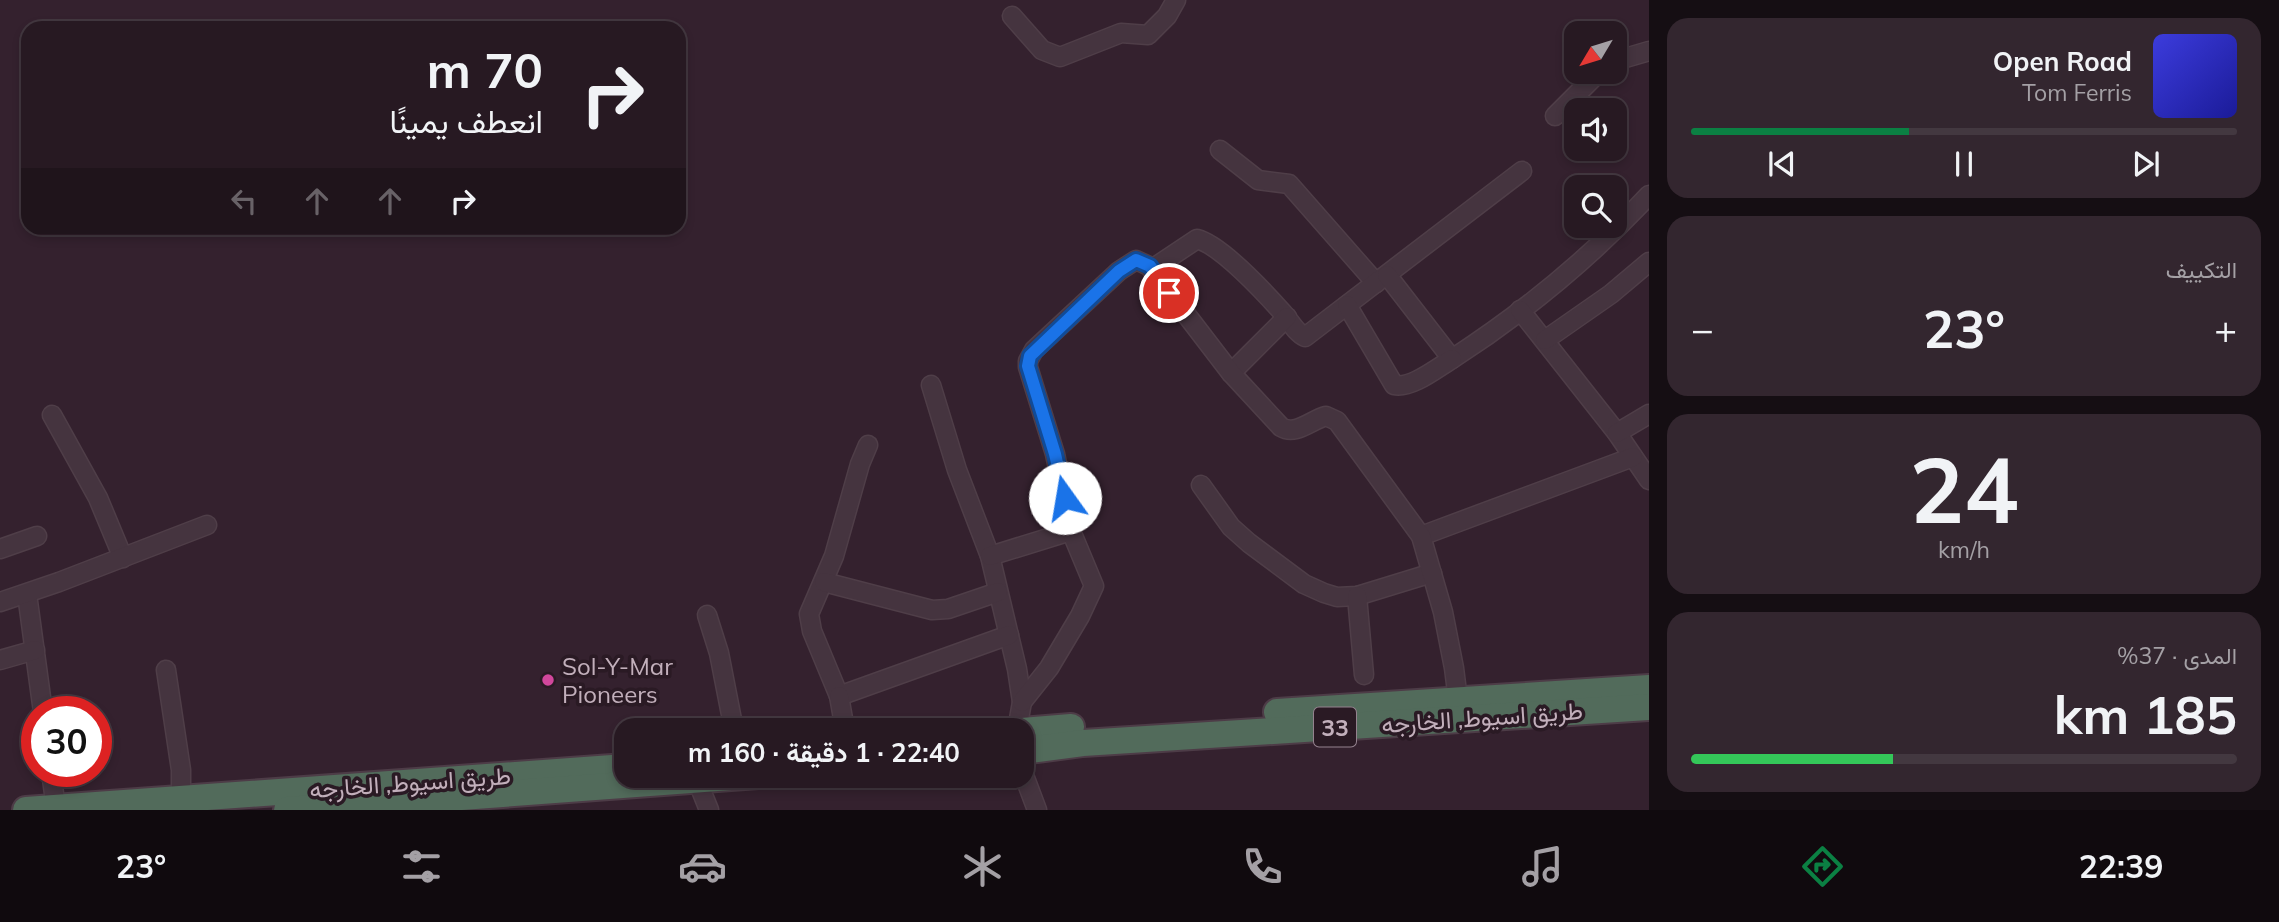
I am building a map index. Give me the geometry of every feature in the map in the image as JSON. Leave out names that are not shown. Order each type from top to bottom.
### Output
[{"type":"highway","name":"طريق اسيوط, الخارجه","points":[[1034,749],[1649,688]]},
{"type":"highway","name":"طريق اسيوط, الخارجه","points":[[1034,730],[1459,709],[1649,707]]},
{"type":"highway","name":"طريق اسيوط, الخارجه","points":[[286,810],[614,768]]},
{"type":"highway","name":"طريق اسيوط, الخارجه","points":[[26,810],[181,798],[614,783]]},
{"type":"street","points":[[1012,16],[1042,50],[1060,57],[1121,33],[1148,35],[1167,16],[1176,0]]},
{"type":"street","points":[[1628,57],[1649,51]]},
{"type":"street","points":[[1555,116],[1587,84]]},
{"type":"street","points":[[1220,150],[1258,180],[1289,184],[1382,279],[1452,359]]},
{"type":"street","points":[[1152,270],[1186,244],[1199,239],[1231,261],[1287,317],[1300,335],[1306,337],[1522,170]]},
{"type":"street","points":[[1348,305],[1394,385],[1401,386],[1417,380],[1483,339],[1596,247],[1649,195]]},
{"type":"street","points":[[1022,702],[1049,668],[1093,592],[1094,582],[1071,531],[1055,454],[1028,361],[1034,350],[1119,271],[1136,260],[1144,262],[1152,270],[1231,373],[1284,430],[1296,429],[1321,417],[1334,418],[1422,536],[1446,625],[1459,709]]},
{"type":"street","points":[[1545,340],[1611,294],[1649,262]]},
{"type":"street","points":[[1520,310],[1617,433],[1649,480]]},
{"type":"street","points":[[1231,373],[1287,317]]},
{"type":"street","points":[[931,385],[957,470],[990,556],[1022,702],[1019,718]]},
{"type":"street","points":[[1617,433],[1649,414]]},
{"type":"street","points":[[52,415],[98,498],[123,558]]},
{"type":"street","points":[[843,718],[839,696],[810,621],[813,604],[824,582],[842,530],[868,445]]},
{"type":"street","points":[[1422,536],[1633,457]]},
{"type":"street","points":[[1201,485],[1231,527],[1286,572],[1324,593],[1337,597],[1357,596],[1432,573]]},
{"type":"street","points":[[0,602],[207,525]]},
{"type":"street","points":[[990,556],[1071,531]]},
{"type":"street","points":[[0,549],[37,536]]},
{"type":"street","points":[[824,582],[932,610],[948,609],[998,592]]},
{"type":"street","points":[[27,594],[41,696]]},
{"type":"street","points":[[1357,596],[1364,675]]},
{"type":"street","points":[[707,615],[719,653],[732,718]]},
{"type":"street","points":[[839,696],[1009,635]]},
{"type":"street","points":[[0,660],[35,649]]},
{"type":"street","points":[[166,670],[181,770],[181,798]]},
{"type":"street","points":[[53,787],[56,808]]},
{"type":"street","points":[[700,788],[709,810]]},
{"type":"street","points":[[1029,788],[1037,810]]},
{"type":"place","name":"Sol-Y-Mar Pioneers","points":[[548,680]]},
{"type":"route","points":[[1065,498],[1055,454],[1028,366],[1030,356],[1119,271],[1136,260],[1150,266],[1169,293]]}]
